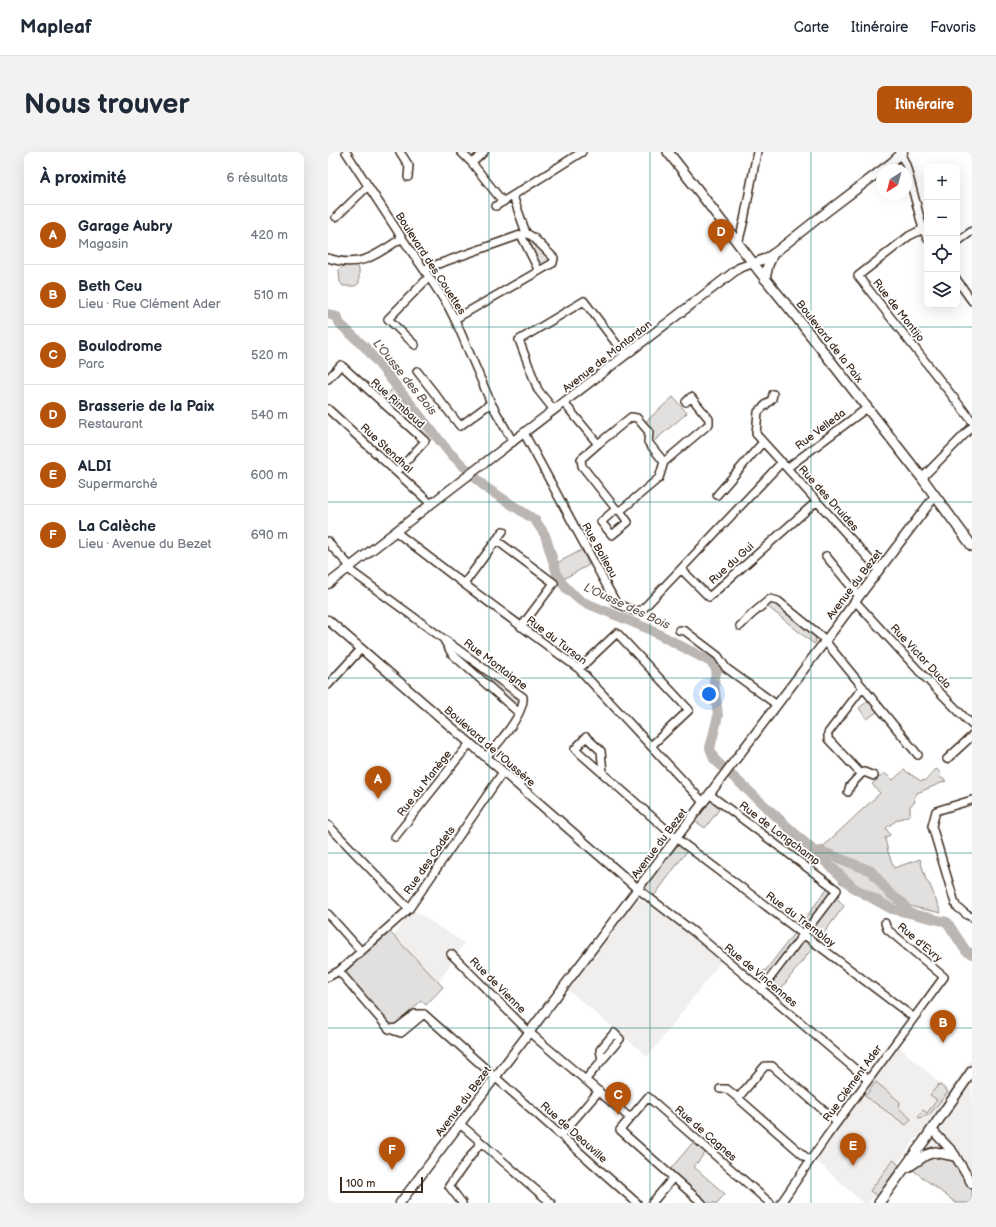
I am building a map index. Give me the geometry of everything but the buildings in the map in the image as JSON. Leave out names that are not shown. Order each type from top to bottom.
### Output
[{"type":"main road","name":"Boulevard de la Paix","points":[[668,152],[765,280],[794,314],[922,478],[972,546]]},
{"type":"main road","points":[[765,280],[768,265],[773,254]]},
{"type":"main road","points":[[879,1203],[932,1130],[972,1071]]},
{"type":"main road","points":[[902,1171],[926,1155],[935,1152],[955,1156]]},
{"type":"street","name":"Boulevard des Couettes","points":[[346,152],[424,269],[455,319],[491,403],[512,442]]},
{"type":"street","points":[[400,152],[409,166],[408,177]]},
{"type":"street","points":[[461,152],[472,163],[503,202]]},
{"type":"street","points":[[472,163],[484,152]]},
{"type":"street","points":[[496,206],[582,152]]},
{"type":"street","points":[[738,244],[757,152]]},
{"type":"street","points":[[901,153],[906,165],[926,236]]},
{"type":"street","name":"Avenue de Montardon","points":[[328,584],[739,268],[762,260],[773,254],[890,164],[901,153]]},
{"type":"street","points":[[336,217],[368,186]]},
{"type":"street","points":[[513,196],[524,234],[539,271]]},
{"type":"street","name":"Rue de Montijo","points":[[923,229],[909,236],[858,276],[972,421]]},
{"type":"street","points":[[960,240],[972,231]]},
{"type":"street","points":[[424,269],[524,234],[533,237],[554,258],[553,263],[455,319]]},
{"type":"street","points":[[328,258],[348,262],[367,259],[378,254],[402,238]]},
{"type":"street","points":[[415,346],[388,319],[429,277]]},
{"type":"street","points":[[960,283],[971,296]]},
{"type":"street","points":[[554,410],[538,390],[519,340],[584,301],[626,355]]},
{"type":"street","name":"Rue Rimbaud","points":[[328,379],[341,365],[425,441],[397,472]]},
{"type":"street","points":[[417,371],[460,426],[491,403]]},
{"type":"street","name":"Rue des Druides","points":[[773,394],[772,399],[758,412],[756,434],[879,570]]},
{"type":"street","points":[[664,462],[648,442],[649,432],[636,418],[631,417],[581,459],[582,466],[618,510],[659,478],[664,462],[709,424],[709,419],[691,398],[686,402]]},
{"type":"street","points":[[564,403],[598,444]]},
{"type":"street","name":"Rue Velleda","points":[[788,468],[867,408]]},
{"type":"street","name":"Rue Stendhal","points":[[328,409],[431,504]]},
{"type":"street","points":[[922,478],[972,427]]},
{"type":"street","name":"Rue Boileau","points":[[524,433],[616,603],[634,611],[642,610],[681,569]]},
{"type":"street","points":[[717,495],[764,442]]},
{"type":"street","points":[[681,569],[782,462]]},
{"type":"street","name":"Avenue du Bezet","points":[[400,1203],[935,496]]},
{"type":"street","name":"Rue du Gui","points":[[681,569],[709,597],[817,501]]},
{"type":"street","points":[[464,584],[503,531]]},
{"type":"street","name":"Rue du Tursan","points":[[396,532],[521,627],[579,668],[703,802]]},
{"type":"street","points":[[496,540],[554,583],[521,627]]},
{"type":"street","name":"Rue Montaigne","points":[[328,541],[350,568],[523,696],[524,700],[518,713],[505,734],[486,758]]},
{"type":"street","name":"Rue Victor Ducla","points":[[826,556],[857,598],[918,670],[972,725]]},
{"type":"street","points":[[740,626],[750,615],[770,599],[778,601],[821,636],[918,755]]},
{"type":"street","name":"Boulevard de l'Oussère","points":[[328,620],[638,889]]},
{"type":"street","points":[[679,630],[685,631],[718,656],[726,668],[776,705]]},
{"type":"street","points":[[579,668],[617,633],[678,699],[688,710],[651,746]]},
{"type":"street","name":"Rue Montaigne","points":[[443,638],[452,654],[518,713]]},
{"type":"street","points":[[328,685],[361,648]]},
{"type":"street","points":[[861,774],[828,738],[828,732],[862,687]]},
{"type":"street","points":[[947,758],[972,736]]},
{"type":"street","name":"Rue du Tremblay","points":[[603,773],[601,751],[586,737],[575,749],[676,838],[914,1017]]},
{"type":"street","name":"Rue du Manège","points":[[395,837],[470,743]]},
{"type":"street","name":"Rue des Cadets","points":[[328,977],[339,971],[409,909],[503,772]]},
{"type":"street","points":[[848,792],[850,786],[864,772],[874,776]]},
{"type":"street","name":"Rue de Longchamp","points":[[709,794],[837,890],[804,935]]},
{"type":"street","points":[[972,800],[936,811],[932,826],[956,906],[972,917]]},
{"type":"street","points":[[328,825],[409,909]]},
{"type":"street","name":"Rue de Vincennes","points":[[638,889],[694,932],[868,1080]]},
{"type":"street","points":[[328,914],[361,951]]},
{"type":"street","name":"Rue d'Evry","points":[[885,922],[887,929],[944,977]]},
{"type":"street","points":[[761,990],[804,935]]},
{"type":"street","name":"Rue de Vienne","points":[[451,954],[529,1032],[630,1118]]},
{"type":"street","name":"Rue de Deauville","points":[[339,971],[389,1029],[397,1028],[415,1014],[424,1014],[637,1203]]},
{"type":"street","name":"Rue Clément Ader","points":[[781,1203],[837,1122],[944,977]]},
{"type":"street","points":[[586,1079],[602,1060]]},
{"type":"street","points":[[738,1098],[766,1066],[772,1066],[837,1122]]},
{"type":"street","points":[[720,1089],[727,1089],[810,1161]]},
{"type":"street","points":[[561,1135],[599,1091]]},
{"type":"street","name":"Rue de Cagnes","points":[[630,1118],[648,1097],[770,1203]]},
{"type":"street","points":[[630,1118],[620,1130],[702,1203]]},
{"type":"street","points":[[460,1124],[551,1203]]},
{"type":"street","points":[[932,1130],[955,1156],[972,1184]]},
{"type":"street","points":[[462,1203],[449,1186],[481,1142]]},
{"type":"street","points":[[652,1203],[674,1178]]},
{"type":"shaded area","points":[[529,240],[532,240],[551,257],[551,261],[541,268],[528,242]]},
{"type":"shaded area","points":[[355,265],[359,269],[359,283],[355,286],[343,286],[340,282],[339,270],[343,266]]},
{"type":"shaded area","points":[[393,388],[434,437],[430,441],[383,399]]},
{"type":"shaded area","points":[[673,397],[687,413],[652,443],[642,425]]},
{"type":"shaded area","points":[[582,550],[589,565],[563,579],[559,575],[555,564]]},
{"type":"shaded area","points":[[772,602],[776,603],[815,636],[816,641],[814,644],[767,606]]},
{"type":"shaded area","points":[[492,677],[521,698],[518,709],[487,683]]},
{"type":"shaded area","points":[[869,700],[878,711],[867,719],[859,708]]},
{"type":"shaded area","points":[[936,769],[941,773],[939,776],[946,781],[917,793],[914,799],[915,802],[910,806],[910,815],[897,820],[886,828],[890,835],[885,838],[894,868],[920,859],[926,880],[930,885],[941,913],[895,903],[892,908],[847,883],[844,885],[839,882],[841,879],[815,854],[880,793],[872,784],[884,773],[893,780],[904,770],[921,781],[926,780]]},
{"type":"shaded area","points":[[711,800],[721,807],[705,828],[695,821]]},
{"type":"shaded area","points":[[678,845],[687,851],[654,896],[646,890],[645,886]]},
{"type":"shaded area","points":[[828,887],[832,891],[803,929],[799,927]]},
{"type":"shaded area","points":[[836,897],[844,906],[818,941],[811,935],[810,932]]},
{"type":"shaded area","points":[[640,898],[689,934],[721,961],[648,1057],[568,990],[636,899]]},
{"type":"shaded area","points":[[412,909],[464,943],[438,983],[394,936]]},
{"type":"shaded area","points":[[390,932],[443,987],[426,1005],[421,1001],[396,1025],[393,1026],[388,1023],[346,974],[347,970]]},
{"type":"shaded area","points":[[795,932],[798,937],[763,983],[757,980],[756,975],[766,970]]},
{"type":"shaded area","points":[[804,941],[807,941],[814,946],[776,995],[768,987]]},
{"type":"shaded area","points":[[898,1046],[949,1091],[972,1058],[972,1197],[917,1137],[869,1203],[863,1203],[816,1160]]},
{"type":"shaded area","points":[[876,1082],[900,1102],[899,1108],[911,1119],[906,1125],[865,1096]]},
{"type":"shaded area","points":[[939,1084],[948,1092],[929,1115],[919,1118],[918,1116],[923,1110],[927,1113],[937,1100],[930,1095]]},
{"type":"shaded area","points":[[696,1139],[708,1149],[694,1167],[725,1194],[717,1203],[708,1203],[682,1181],[667,1173]]},
{"type":"shaded area","points":[[931,1156],[951,1159],[972,1190],[972,1203],[956,1203],[913,1170],[920,1162]]},
{"type":"shaded area","points":[[893,1160],[899,1165],[877,1196],[870,1191]]},
{"type":"waterway","name":"L'Ousse des Bois","points":[[328,314],[337,317],[340,324],[366,348],[448,451],[485,487],[535,520],[545,535],[558,577],[566,588],[581,601],[649,629],[711,662],[717,670],[714,681],[718,716],[710,748],[714,759],[854,888],[892,909],[947,922],[966,951],[972,954]]},
{"type":"waterway","name":"L'Ousse des Bois","points":[[816,852],[821,851],[871,871],[890,894],[903,903],[908,912]]},
{"type":"place","name":"Brasserie de la Paix","points":[[721,252]]},
{"type":"place","name":"Garage Aubry","points":[[378,799]]},
{"type":"place","name":"Beth Ceu","points":[[943,1043]]},
{"type":"place","name":"Boulodrome","points":[[618,1115]]},
{"type":"place","name":"ALDI","points":[[853,1166]]},
{"type":"place","name":"La Calèche","points":[[392,1170]]}]
